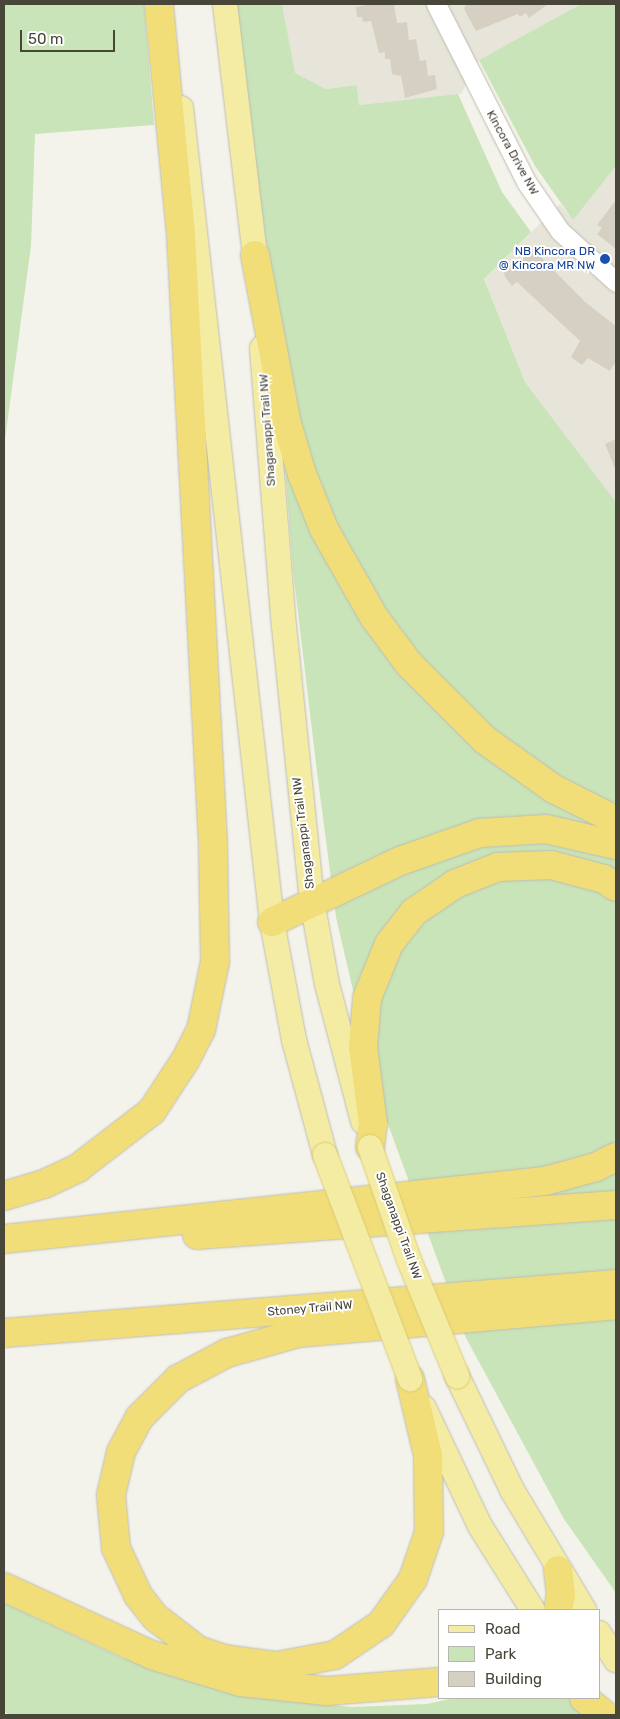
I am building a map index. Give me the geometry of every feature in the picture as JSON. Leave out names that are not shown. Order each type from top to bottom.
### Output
[{"type":"highway","points":[[4,1196],[44,1184],[78,1168],[152,1111],[186,1059],[201,1030],[215,962],[213,843],[181,234],[159,4]]},
{"type":"highway","points":[[255,254],[287,424],[302,474],[324,529],[374,617],[409,664],[485,740],[554,789],[616,820]]},
{"type":"highway","points":[[272,922],[312,901],[400,861],[480,833],[546,829],[616,845]]},
{"type":"highway","points":[[370,1147],[373,1124],[363,1047],[367,998],[389,944],[414,912],[454,884],[498,867],[551,865],[604,879],[616,887]]},
{"type":"highway","points":[[4,1238],[545,1181],[596,1167],[616,1157]]},
{"type":"highway","points":[[4,1249],[616,1205]]},
{"type":"highway","name":"Stoney Trail NW","points":[[4,1333],[616,1284]]},
{"type":"highway","points":[[410,1379],[428,1455],[429,1532],[413,1579],[381,1624],[335,1655],[277,1666],[224,1659],[198,1650],[155,1617],[129,1579],[116,1548],[111,1495],[121,1452],[139,1418],[178,1379],[227,1353],[298,1333],[616,1305]]},
{"type":"highway","points":[[558,1570],[561,1594],[558,1609]]},
{"type":"highway","points":[[4,1587],[152,1656],[241,1682],[327,1691],[436,1681]]},
{"type":"main road","points":[[167,4],[192,181],[272,922],[294,1040],[325,1155],[410,1379],[480,1526],[532,1609]]},
{"type":"main road","name":"Shaganappi Trail NW","points":[[225,4],[255,254],[284,626],[312,901],[327,984],[370,1147],[409,1260],[457,1376],[512,1490],[558,1570],[583,1609]]},
{"type":"main road","points":[[600,1635],[616,1660]]},
{"type":"street","name":"Kincora Drive NW","points":[[436,4],[527,183],[560,231],[616,282]]},
{"type":"shaded area","points":[[282,4],[581,4],[479,60],[461,94],[359,105],[357,85],[326,89],[294,73]]},
{"type":"shaded area","points":[[616,166],[616,502],[525,382],[484,279],[560,204],[573,219]]},
{"type":"green space","points":[[4,4],[144,4],[154,125],[35,134],[31,246],[4,447]]},
{"type":"green space","points":[[233,4],[282,4],[295,73],[326,89],[357,85],[359,105],[458,94],[502,192],[531,232],[484,279],[525,382],[616,502],[616,1593],[564,1519],[466,1338],[377,1094],[336,917],[293,570],[269,263]]},
{"type":"green space","points":[[581,4],[616,4],[616,166],[573,220],[535,166],[479,60]]},
{"type":"green space","points":[[4,1603],[122,1658],[256,1697],[351,1707],[427,1704],[450,1699],[571,1699],[588,1715],[10,1715],[4,1712]]},
{"type":"building","points":[[373,4],[394,4],[397,23],[407,22],[409,40],[416,39],[420,61],[426,60],[428,76],[435,75],[437,89],[405,98],[401,76],[392,74],[390,59],[385,59],[385,52],[379,53],[371,21],[363,22],[362,17],[357,17],[356,7]]},
{"type":"building","points":[[466,4],[548,4],[529,18],[526,13],[520,17],[518,14],[476,31],[464,9]]},
{"type":"building","points":[[616,200],[616,249],[597,234],[602,228],[597,225]]},
{"type":"building","points":[[534,250],[585,302],[616,326],[616,361],[610,371],[588,358],[582,365],[571,357],[580,341],[517,282],[512,286],[505,277],[504,271]]},
{"type":"building","points":[[616,439],[616,471],[605,444]]},
{"type":"place","name":"NB Kincora DR @ Kincora MR NW","points":[[605,259]]}]
